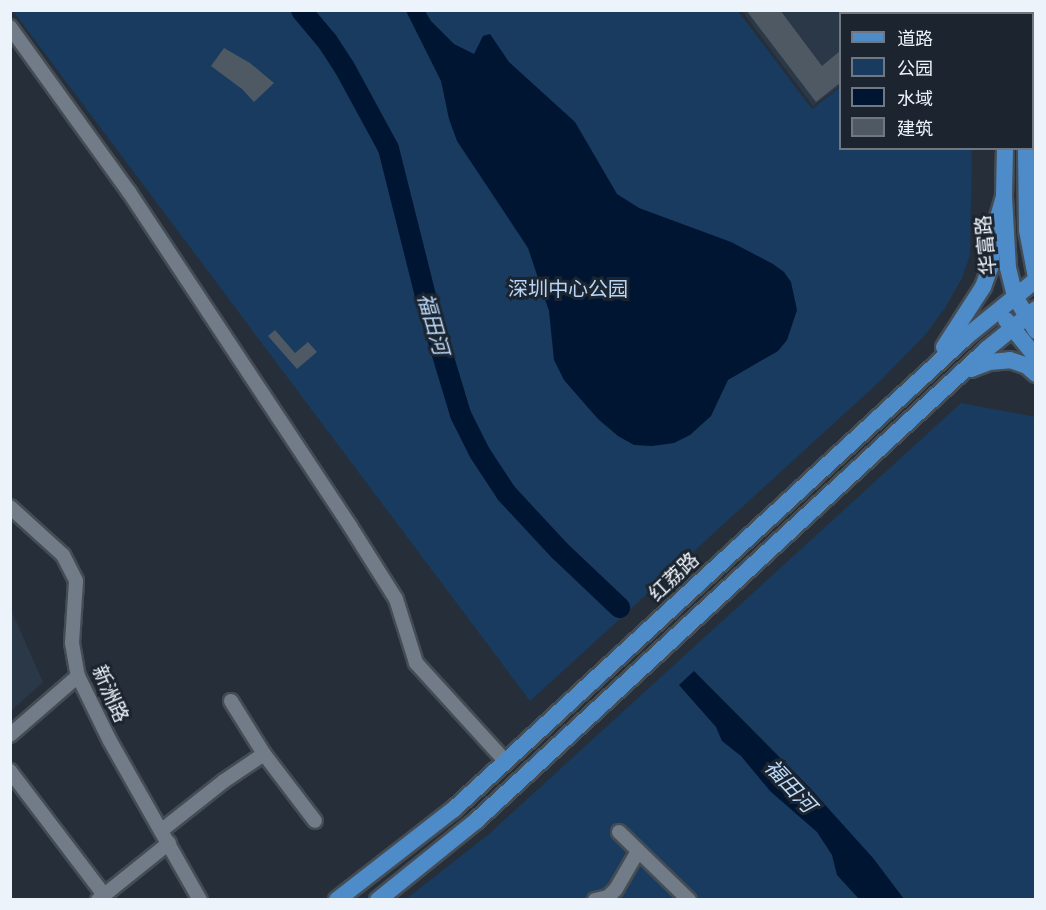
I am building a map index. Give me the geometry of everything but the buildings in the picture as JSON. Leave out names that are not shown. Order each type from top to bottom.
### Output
[{"type":"main road","points":[[1034,51],[1035,35]]},
{"type":"main road","name":"华富路","points":[[1005,150],[1004,197],[1007,262],[1015,297],[1028,321],[1035,357]]},
{"type":"main road","points":[[1026,150],[1027,230],[1035,279]]},
{"type":"main road","points":[[926,373],[983,287],[990,268],[995,228],[1004,197]]},
{"type":"main road","name":"红荔路","points":[[336,900],[432,828],[926,373],[1035,279]]},
{"type":"main road","name":"华富路","points":[[995,313],[1028,321]]},
{"type":"main road","points":[[378,900],[477,820],[960,375],[1028,321]]},
{"type":"main road","points":[[960,375],[989,362],[1010,360],[1027,366],[1035,374]]},
{"type":"street","points":[[10,27],[129,192],[350,526],[396,599],[416,663],[506,762]]},
{"type":"street","name":"新洲路","points":[[10,507],[63,555],[76,581],[72,644],[78,676],[110,741],[200,900]]},
{"type":"street","points":[[10,735],[78,676]]},
{"type":"street","points":[[231,701],[264,754],[315,821]]},
{"type":"street","points":[[162,830],[224,781],[264,754]]},
{"type":"street","points":[[10,771],[101,897],[169,843]]},
{"type":"street","points":[[619,832],[689,900]]},
{"type":"street","points":[[595,900],[608,897],[616,889],[638,851]]},
{"type":"shaded area","points":[[742,11],[924,11],[839,12],[839,87],[813,106]]},
{"type":"shaded area","points":[[11,610],[43,682],[10,711]]},
{"type":"green space","name":"深圳中心公园","points":[[13,11],[738,11],[812,109],[839,88],[839,150],[972,150],[970,255],[962,278],[945,308],[925,335],[879,382],[530,701]]},
{"type":"green space","points":[[961,403],[1036,417],[1035,899],[405,900],[489,834]]},
{"type":"water","points":[[406,11],[425,11],[431,21],[454,44],[474,54],[483,36],[490,34],[509,62],[575,122],[617,194],[639,208],[731,242],[773,264],[784,272],[791,282],[797,310],[787,340],[778,351],[728,380],[711,416],[690,435],[674,443],[652,446],[634,445],[618,436],[598,419],[564,380],[554,360],[549,311],[528,248],[457,141],[449,119],[441,81]]},
{"type":"water","points":[[694,671],[809,787],[873,858],[904,899],[859,899],[837,875],[832,855],[817,832],[770,791],[741,756],[722,741],[716,727],[679,685]]},
{"type":"waterway","name":"福田河","points":[[301,10],[327,41],[344,67],[388,148],[429,311],[460,414],[479,452],[506,493],[559,550],[619,607]]}]
